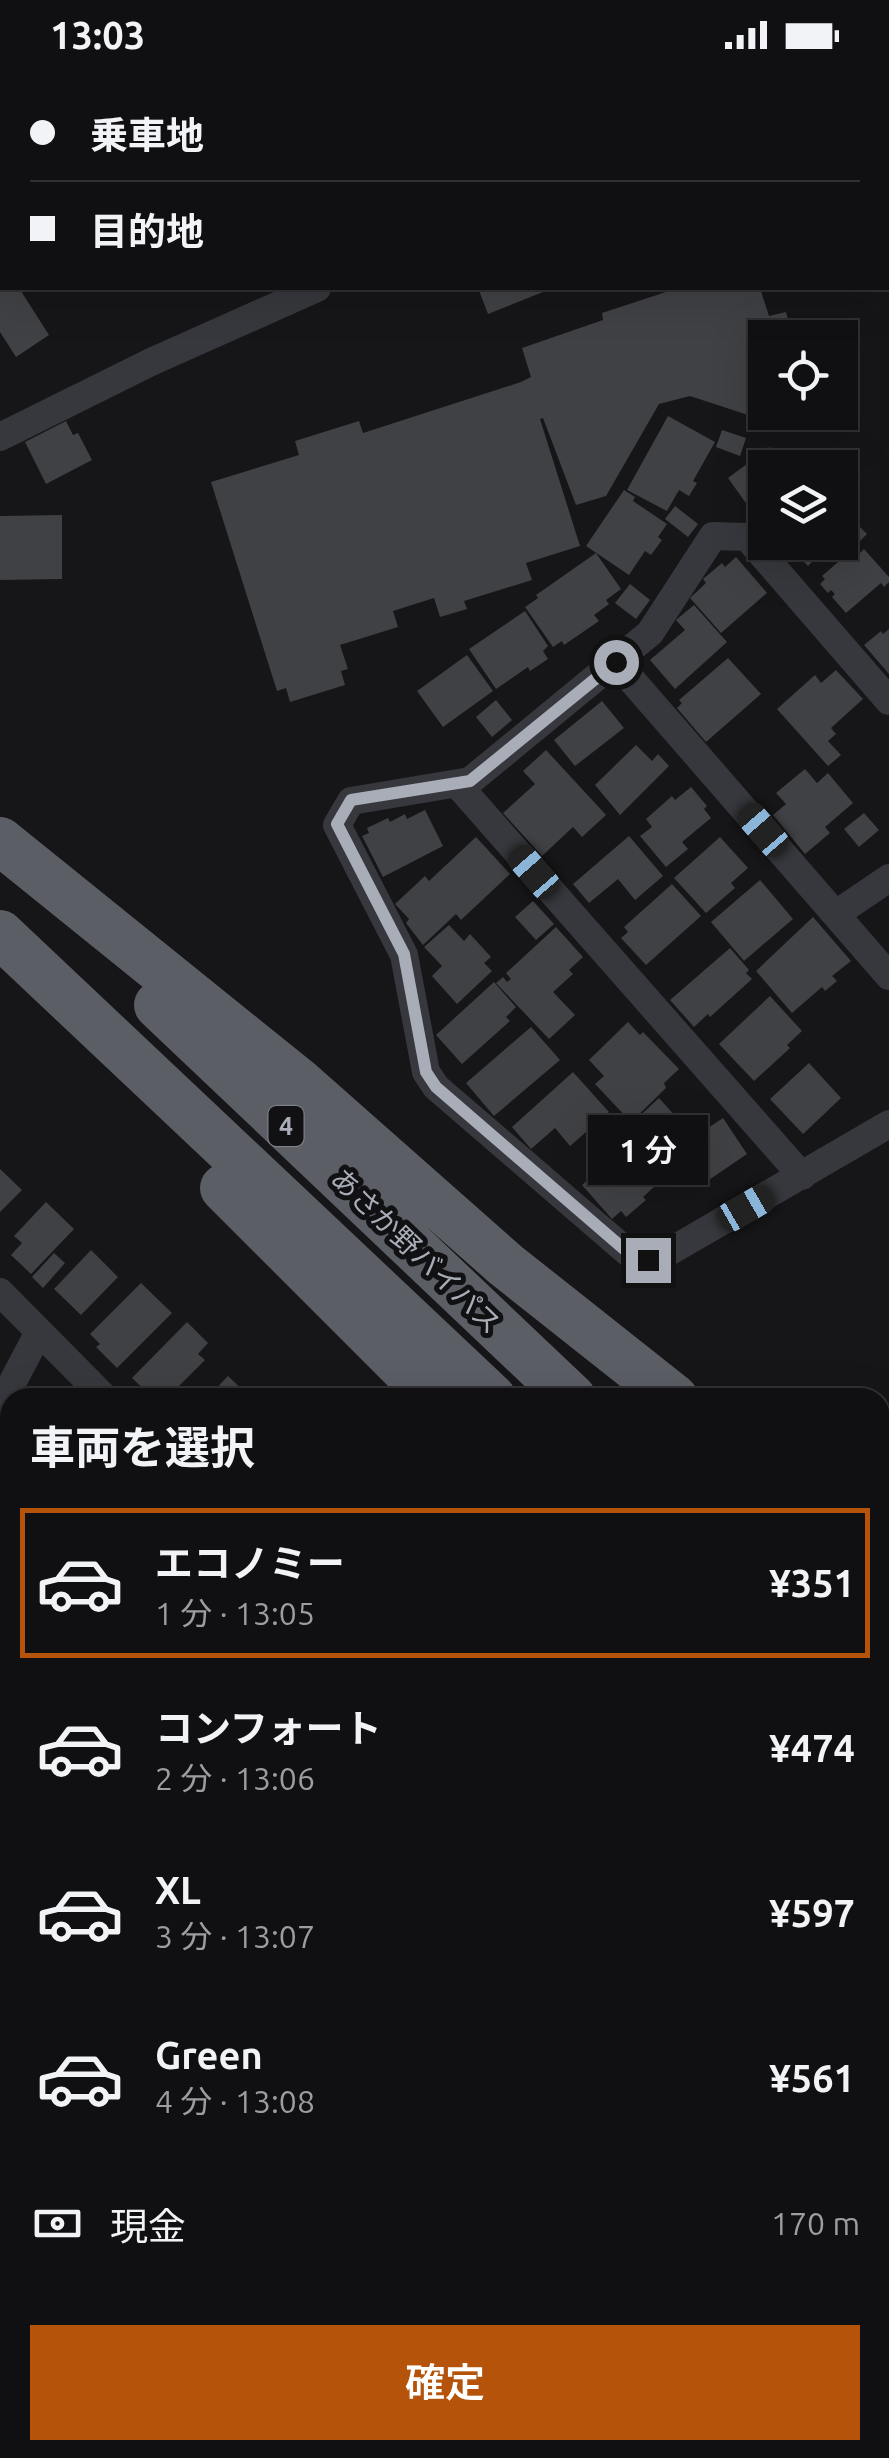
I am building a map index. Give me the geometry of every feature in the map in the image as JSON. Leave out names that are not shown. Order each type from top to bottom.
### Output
[{"type":"highway","points":[[0,841],[300,1083],[506,1264],[661,1388]]},
{"type":"highway","name":"あさか野バイパス","points":[[0,855],[561,1388]]},
{"type":"highway","name":"あさか野バイパス","points":[[0,934],[481,1388]]},
{"type":"highway","points":[[0,968],[50,1025],[189,1153],[424,1388]]},
{"type":"street","points":[[0,437],[151,362],[313,290]]},
{"type":"street","points":[[889,701],[747,537],[713,536],[650,633],[470,781],[458,786],[351,800],[337,824],[404,954],[426,1072],[436,1087],[632,1256],[648,1260],[662,1256],[889,1124]]},
{"type":"street","points":[[616,662],[889,976]]},
{"type":"street","points":[[458,786],[802,1176]]},
{"type":"street","points":[[836,914],[889,878]]},
{"type":"street","points":[[0,1292],[94,1388]]},
{"type":"street","points":[[9,1388],[39,1332]]},
{"type":"building","points":[[0,290],[20,290],[49,335],[16,357],[0,332]]},
{"type":"building","points":[[479,290],[548,290],[488,314]]},
{"type":"building","points":[[672,290],[761,290],[769,316],[786,312],[788,320],[748,320],[748,415],[690,396],[659,404],[606,496],[576,505],[543,418],[540,419],[580,546],[526,563],[532,580],[464,601],[467,609],[440,617],[434,598],[393,611],[398,627],[340,645],[348,669],[341,671],[345,685],[290,702],[286,688],[277,691],[211,482],[299,455],[295,441],[359,421],[363,433],[521,382],[531,377],[522,348],[603,320],[602,313]]},
{"type":"building","points":[[668,416],[715,442],[689,496],[679,490],[667,511],[627,490]]},
{"type":"building","points":[[66,421],[73,435],[78,433],[92,460],[46,484],[25,442]]},
{"type":"building","points":[[722,430],[746,438],[740,456],[716,447]]},
{"type":"building","points":[[748,463],[748,506],[728,478]]},
{"type":"building","points":[[624,490],[635,497],[633,501],[667,524],[651,555],[645,551],[629,575],[586,546]]},
{"type":"building","points":[[675,506],[698,524],[688,537],[665,519]]},
{"type":"building","points":[[62,515],[62,579],[0,580],[0,516]]},
{"type":"building","points":[[858,525],[867,534],[858,543]]},
{"type":"building","points":[[864,549],[889,577],[889,582],[884,587],[881,583],[846,613],[832,597],[835,594],[831,590],[828,593],[820,584],[825,579],[822,576],[840,560],[858,560],[858,553]]},
{"type":"building","points":[[596,553],[621,589],[594,615],[599,621],[564,645],[562,641],[553,647],[525,607]]},
{"type":"building","points":[[736,557],[767,593],[721,633],[690,598],[706,583],[703,579]]},
{"type":"building","points":[[630,584],[650,600],[636,619],[615,603]]},
{"type":"building","points":[[694,605],[727,642],[675,689],[650,660],[685,630],[676,620]]},
{"type":"building","points":[[525,611],[548,646],[543,651],[548,659],[530,671],[528,667],[496,689],[469,649]]},
{"type":"building","points":[[889,629],[889,674],[864,645]]},
{"type":"building","points":[[467,655],[493,691],[443,727],[417,691]]},
{"type":"building","points":[[728,658],[761,694],[706,742],[677,708],[682,703],[679,700]]},
{"type":"building","points":[[836,670],[863,699],[831,728],[836,734],[828,741],[841,755],[828,766],[777,709],[815,675],[821,683]]},
{"type":"building","points":[[496,700],[512,720],[492,737],[476,717]]},
{"type":"building","points":[[602,701],[624,728],[575,766],[554,740]]},
{"type":"building","points":[[636,745],[652,761],[658,754],[669,766],[620,815],[595,785]]},
{"type":"building","points":[[546,750],[606,815],[582,837],[573,827],[542,856],[503,813],[535,784],[523,771]]},
{"type":"building","points":[[805,769],[817,783],[828,773],[853,803],[825,827],[830,833],[805,854],[773,815],[786,804],[776,793]]},
{"type":"building","points":[[691,787],[707,806],[704,809],[711,818],[682,842],[688,849],[666,867],[640,836],[652,827],[646,819],[672,796],[675,800]]},
{"type":"building","points":[[425,810],[443,846],[383,877],[362,836],[369,833],[367,828],[388,818],[390,822],[405,814],[407,819]]},
{"type":"building","points":[[864,813],[879,830],[859,847],[844,829]]},
{"type":"building","points":[[629,836],[663,876],[635,900],[618,879],[589,903],[573,884]]},
{"type":"building","points":[[476,837],[510,874],[461,920],[456,914],[423,945],[406,923],[409,919],[395,904],[425,876],[429,881]]},
{"type":"building","points":[[720,837],[748,868],[731,883],[735,888],[706,913],[674,878]]},
{"type":"building","points":[[760,880],[793,919],[744,961],[711,922]]},
{"type":"building","points":[[672,884],[701,916],[646,965],[621,938],[628,932],[624,927]]},
{"type":"building","points":[[533,901],[554,924],[536,940],[515,917]]},
{"type":"building","points":[[813,917],[851,961],[832,976],[837,981],[825,991],[822,987],[792,1013],[756,971]]},
{"type":"building","points":[[449,925],[464,941],[470,934],[491,957],[484,963],[492,971],[457,1004],[432,976],[442,966],[424,947]]},
{"type":"building","points":[[556,927],[583,957],[569,970],[573,974],[553,992],[575,1015],[549,1039],[496,983],[503,977],[507,982],[511,979],[506,973]]},
{"type":"building","points":[[730,948],[752,979],[694,1027],[670,1000]]},
{"type":"building","points":[[494,982],[516,1007],[506,1017],[510,1021],[462,1064],[436,1035]]},
{"type":"building","points":[[770,996],[802,1031],[787,1045],[790,1048],[754,1081],[719,1044]]},
{"type":"building","points":[[628,1022],[679,1069],[664,1083],[666,1088],[631,1122],[595,1084],[604,1076],[589,1060]]},
{"type":"building","points":[[531,1027],[560,1060],[494,1116],[466,1083]]},
{"type":"building","points":[[809,1063],[841,1098],[803,1134],[770,1099]]},
{"type":"building","points":[[573,1072],[609,1112],[570,1146],[555,1128],[531,1149],[512,1127]]},
{"type":"building","points":[[659,1098],[686,1128],[659,1152],[632,1123]]},
{"type":"building","points":[[723,1118],[747,1154],[700,1186],[675,1150]]},
{"type":"building","points":[[639,1136],[668,1170],[653,1183],[656,1185],[643,1197],[646,1200],[626,1217],[621,1211],[612,1219],[582,1185]]},
{"type":"building","points":[[0,1169],[22,1190],[0,1212]]},
{"type":"building","points":[[46,1202],[74,1229],[31,1274],[11,1255],[22,1243],[14,1236]]},
{"type":"building","points":[[91,1250],[118,1277],[81,1315],[54,1289]]},
{"type":"building","points":[[54,1253],[65,1263],[43,1288],[32,1277]]},
{"type":"building","points":[[141,1283],[172,1313],[117,1368],[96,1347],[100,1344],[90,1334]]},
{"type":"building","points":[[187,1322],[208,1343],[198,1354],[205,1360],[177,1388],[142,1388],[132,1378]]},
{"type":"building","points":[[228,1376],[241,1388],[217,1388]]},
{"type":"route","points":[[616,662],[470,781],[458,786],[351,800],[337,824],[404,954],[426,1072],[436,1087],[632,1256],[648,1260]]}]
